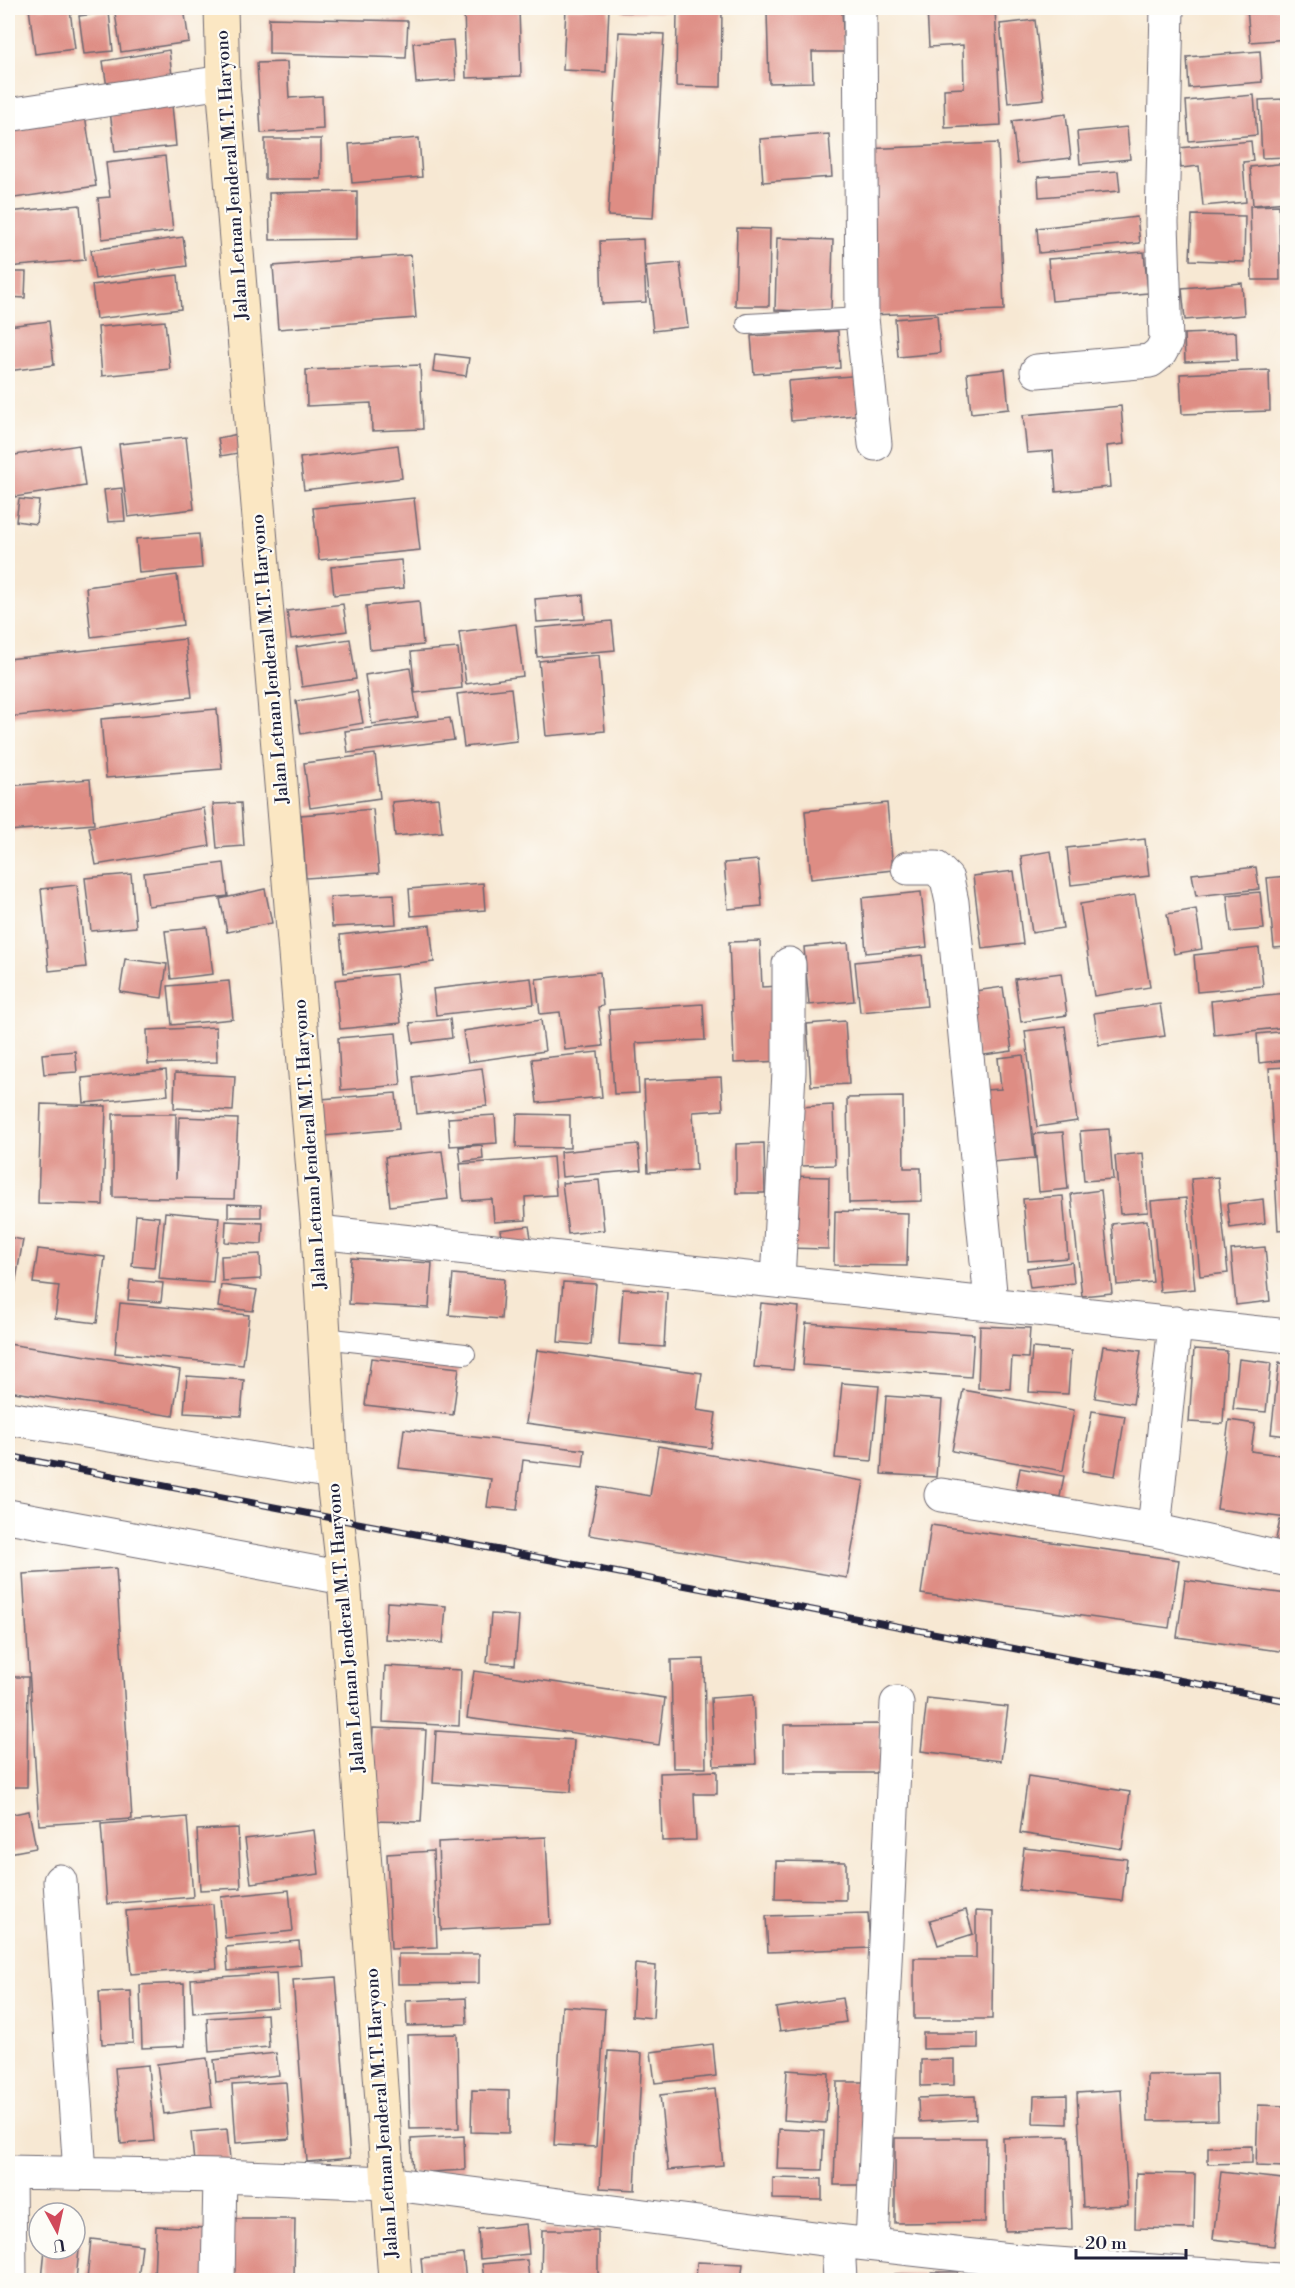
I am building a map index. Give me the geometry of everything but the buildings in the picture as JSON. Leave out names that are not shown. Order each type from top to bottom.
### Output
[{"type":"main road","name":"Jalan Letnan Jenderal M.T. Haryono","points":[[221,8],[223,82],[318,1232],[333,1472],[344,1578],[386,2183],[395,2280]]},
{"type":"street","points":[[860,8],[862,318],[875,444]]},
{"type":"street","points":[[1037,371],[1150,361],[1160,353],[1166,342],[1162,223],[1167,8]]},
{"type":"street","points":[[8,115],[223,82]]},
{"type":"street","points":[[908,868],[936,868],[947,879],[952,902],[991,1302]]},
{"type":"street","points":[[778,1280],[789,1072],[789,964]]},
{"type":"street","points":[[318,1232],[991,1302],[1287,1336]]},
{"type":"street","points":[[1154,1530],[1175,1323]]},
{"type":"street","points":[[8,1418],[333,1472]]},
{"type":"street","points":[[941,1495],[1154,1530],[1287,1560]]},
{"type":"street","points":[[8,1516],[344,1578]]},
{"type":"street","points":[[872,2243],[897,1703]]},
{"type":"street","points":[[60,1881],[80,2173]]},
{"type":"street","points":[[10,2280],[8,2172],[219,2176],[386,2183],[838,2241],[872,2243],[1028,2271],[1268,2280]]},
{"type":"street","points":[[218,2280],[219,2176]]},
{"type":"street","points":[[838,2241],[840,2280]]},
{"type":"lane","points":[[747,324],[862,318]]},
{"type":"lane","points":[[324,1338],[465,1354]]},
{"type":"railway","points":[[8,1456],[1288,1701]]}]
